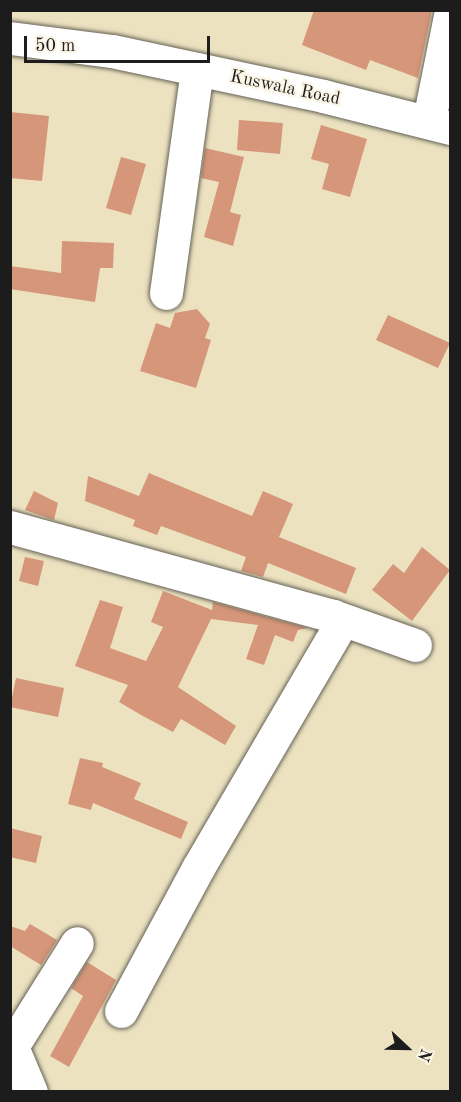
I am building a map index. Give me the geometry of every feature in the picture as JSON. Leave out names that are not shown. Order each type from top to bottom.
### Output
[{"type":"street","points":[[440,124],[450,16]]},
{"type":"street","name":"Kuswala Road","points":[[10,38],[112,51],[440,124]]},
{"type":"street","points":[[166,293],[197,69]]},
{"type":"street","points":[[10,527],[333,616],[415,645]]},
{"type":"street","points":[[121,1011],[198,868],[339,627],[333,616]]},
{"type":"street","points":[[31,1092],[12,1043],[77,944]]},
{"type":"building","points":[[314,10],[432,10],[418,78],[370,60],[366,70],[302,45]]},
{"type":"building","points":[[10,112],[49,116],[42,181],[10,178]]},
{"type":"building","points":[[239,120],[283,123],[280,154],[237,150]]},
{"type":"building","points":[[321,125],[367,139],[350,197],[322,189],[329,164],[311,159]]},
{"type":"building","points":[[205,148],[244,157],[230,212],[241,215],[233,246],[204,237],[219,182],[201,178]]},
{"type":"building","points":[[121,157],[146,164],[131,215],[106,208]]},
{"type":"building","points":[[62,241],[114,243],[113,268],[100,268],[95,302],[10,289],[10,266],[61,273]]},
{"type":"building","points":[[197,309],[210,324],[205,338],[211,340],[196,388],[140,371],[156,323],[170,328],[175,313]]},
{"type":"building","points":[[388,315],[450,343],[438,368],[376,340]]},
{"type":"building","points":[[149,473],[252,516],[263,491],[293,504],[279,537],[356,568],[346,594],[268,563],[263,577],[241,571],[246,557],[161,526],[157,535],[133,526],[135,520],[85,501],[88,476],[139,496]]},
{"type":"building","points":[[34,491],[58,503],[54,520],[25,510]]},
{"type":"building","points":[[422,547],[450,570],[412,621],[372,590],[393,564],[404,573]]},
{"type":"building","points":[[25,557],[44,561],[38,586],[19,581]]},
{"type":"building","points":[[163,591],[212,610],[213,602],[308,628],[298,630],[293,642],[275,635],[264,665],[246,659],[258,625],[211,619],[178,687],[236,726],[225,745],[181,719],[173,732],[119,702],[128,685],[75,666],[100,600],[123,607],[110,648],[146,661],[163,627],[151,622]]},
{"type":"building","points":[[16,678],[64,688],[58,717],[10,707]]},
{"type":"building","points":[[80,758],[103,763],[102,767],[141,783],[134,799],[188,822],[181,839],[93,803],[91,810],[68,804]]},
{"type":"building","points":[[10,828],[42,836],[36,863],[10,857]]},
{"type":"building","points":[[30,924],[57,940],[41,965],[10,946],[10,926],[25,931]]},
{"type":"building","points":[[87,962],[116,980],[69,1067],[50,1056],[83,996],[71,988]]}]
